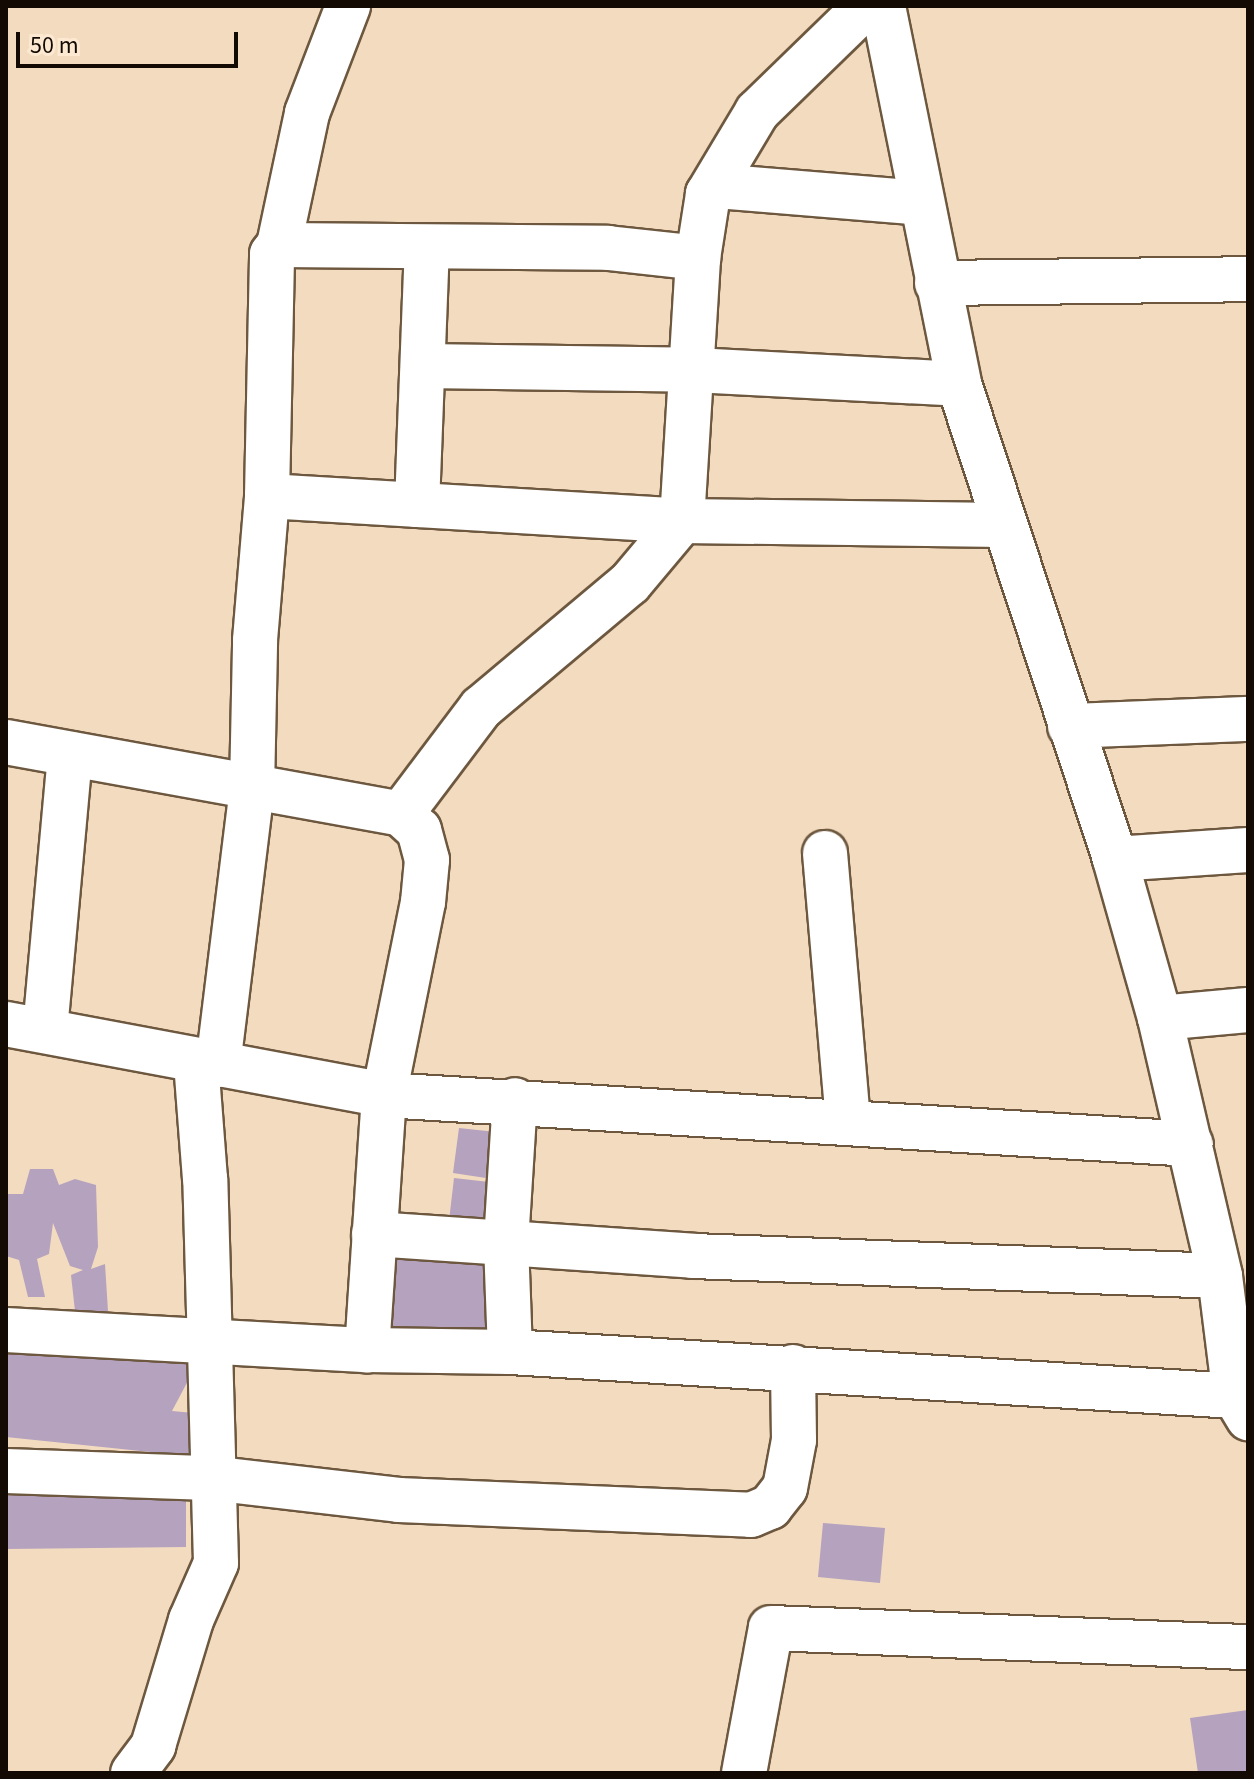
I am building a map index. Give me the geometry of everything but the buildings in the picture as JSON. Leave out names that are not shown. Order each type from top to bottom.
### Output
[{"type":"street","points":[[133,1773],[153,1746],[191,1620],[216,1563],[210,1478],[207,1064],[252,789],[255,640],[267,496],[272,254],[279,245],[307,113],[348,6]]},
{"type":"street","points":[[401,814],[481,708],[630,583],[682,521],[694,370],[698,258],[708,194],[757,112],[866,6]]},
{"type":"street","points":[[6,1330],[208,1343],[510,1352],[793,1367],[1242,1407],[1220,1276],[1229,1231],[1191,1144],[1160,1018],[1115,859],[959,384],[920,203],[883,6]]},
{"type":"street","points":[[708,194],[715,186],[920,203]]},
{"type":"street","points":[[279,245],[608,248],[698,258]]},
{"type":"street","points":[[417,505],[427,247]]},
{"type":"street","points":[[937,283],[1248,279]]},
{"type":"street","points":[[423,366],[694,370],[959,384]]},
{"type":"street","points":[[267,496],[682,521],[1004,525]]},
{"type":"street","points":[[1070,726],[1248,719]]},
{"type":"street","points":[[6,742],[401,814],[419,830],[427,860],[384,1095],[367,1350]]},
{"type":"street","points":[[70,754],[26,1027],[207,1064],[384,1095],[515,1100],[1191,1144]]},
{"type":"street","points":[[1115,859],[1248,850]]},
{"type":"street","points":[[825,853],[848,1122]]},
{"type":"street","points":[[1160,1018],[1248,1010]]},
{"type":"street","points":[[510,1352],[506,1242],[515,1100]]},
{"type":"street","points":[[374,1234],[693,1256],[1220,1276]]},
{"type":"street","points":[[6,1471],[210,1478],[399,1500],[751,1515],[770,1507],[785,1488],[794,1440],[793,1367]]},
{"type":"street","points":[[744,1773],[771,1628],[1248,1647]]}]
